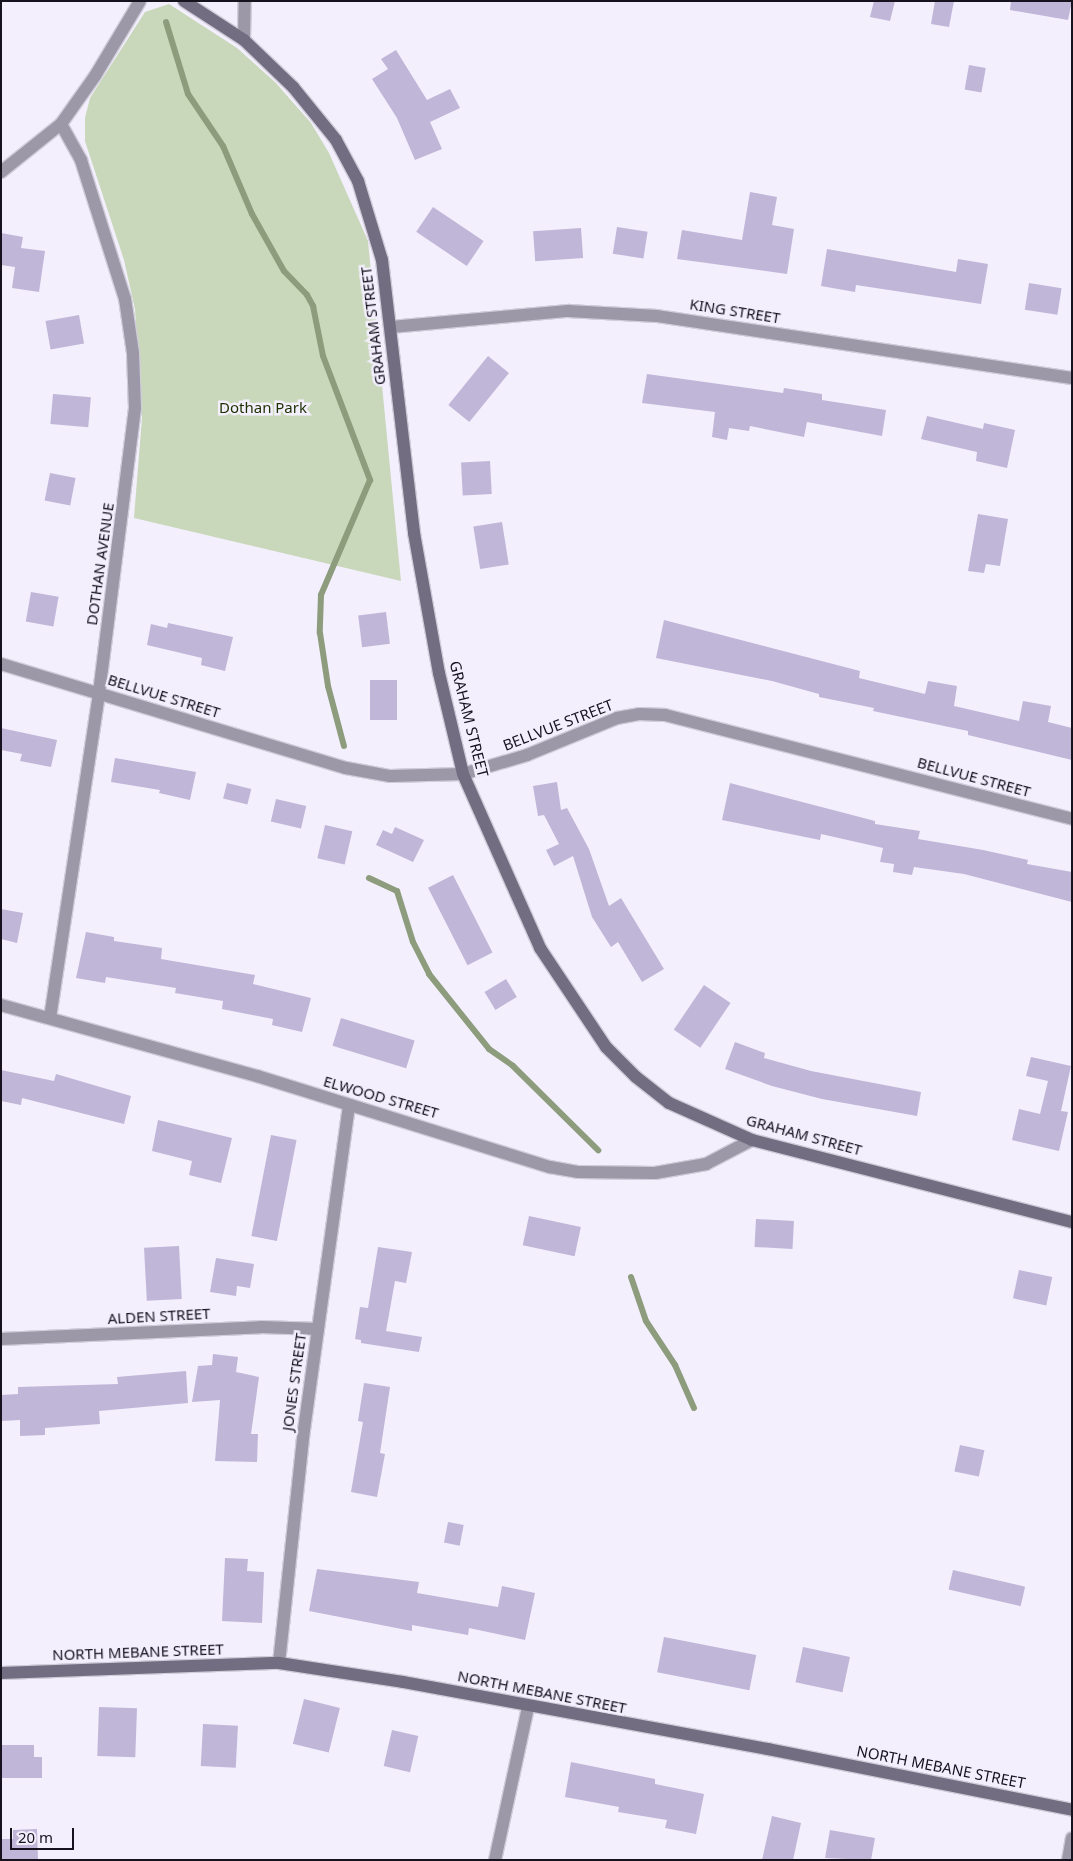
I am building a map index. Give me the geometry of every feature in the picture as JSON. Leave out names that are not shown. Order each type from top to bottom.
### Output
[{"type":"street","points":[[1,172],[61,124],[95,76],[140,1]]},
{"type":"street","name":"GRAHAM STREET","points":[[184,1],[244,40],[312,109],[336,140],[358,181],[382,260],[392,327],[414,533],[440,672],[463,774],[540,948],[606,1047],[636,1077],[670,1103],[752,1140],[1072,1222]]},
{"type":"street","points":[[244,40],[245,1]]},
{"type":"street","name":"DOTHAN AVENUE","points":[[50,1018],[99,693],[130,463],[135,408],[134,353],[115,263],[81,160],[61,124]]},
{"type":"street","name":"KING STREET","points":[[392,327],[568,311],[657,316],[1072,378]]},
{"type":"street","name":"BELLVUE STREET","points":[[1,664],[346,768],[390,776],[463,774],[527,755],[617,718],[639,714],[665,715],[1072,819]]},
{"type":"street","name":"ELWOOD STREET","points":[[1,1005],[349,1105],[550,1167],[602,1174],[654,1172],[706,1164],[752,1140]]},
{"type":"street","name":"JONES STREET","points":[[279,1663],[318,1329],[349,1105]]},
{"type":"street","name":"ALDEN STREET","points":[[1,1339],[242,1328],[318,1329]]},
{"type":"street","name":"NORTH MEBANE STREET","points":[[1,1673],[279,1663],[403,1682],[528,1707],[768,1749],[1072,1810]]},
{"type":"street","points":[[495,1860],[528,1707]]},
{"type":"street","points":[[1068,1860],[1072,1838]]},
{"type":"green space","name":"Dothan Park","points":[[169,4],[237,48],[275,82],[311,123],[329,153],[368,241],[401,581],[134,518],[142,418],[135,309],[124,260],[85,141],[85,118],[90,98],[145,12]]},
{"type":"building","points":[[874,1],[895,1],[890,21],[870,17]]},
{"type":"building","points":[[935,1],[954,1],[949,27],[931,24]]},
{"type":"building","points":[[1011,1],[1072,1],[1068,20],[1010,10]]},
{"type":"building","points":[[396,50],[427,100],[450,89],[460,108],[430,122],[442,149],[415,160],[397,118],[372,79],[388,69],[381,59]]},
{"type":"building","points":[[969,65],[986,68],[981,93],[965,90]]},
{"type":"building","points":[[750,192],[777,197],[772,225],[794,229],[787,274],[677,259],[682,230],[742,240]]},
{"type":"building","points":[[433,207],[484,241],[467,266],[416,232]]},
{"type":"building","points":[[617,227],[648,232],[643,259],[613,254]]},
{"type":"building","points":[[581,228],[583,258],[535,261],[533,231]]},
{"type":"building","points":[[1,233],[23,237],[21,248],[45,251],[39,292],[12,288],[15,267],[1,265]]},
{"type":"building","points":[[827,249],[956,272],[958,259],[988,264],[981,304],[856,285],[855,292],[821,286]]},
{"type":"building","points":[[1029,283],[1062,288],[1057,315],[1025,310]]},
{"type":"building","points":[[79,315],[84,344],[51,349],[46,321]]},
{"type":"building","points":[[488,356],[509,373],[469,422],[448,405]]},
{"type":"building","points":[[647,374],[783,393],[784,388],[822,394],[822,400],[886,410],[882,436],[807,422],[804,437],[750,426],[749,431],[729,428],[727,440],[712,437],[715,412],[642,403]]},
{"type":"building","points":[[53,394],[91,397],[88,427],[50,424]]},
{"type":"building","points":[[927,416],[983,429],[984,423],[1015,430],[1007,468],[976,461],[977,452],[921,439]]},
{"type":"building","points":[[490,461],[492,494],[463,495],[461,463]]},
{"type":"building","points":[[50,473],[76,478],[70,505],[45,500]]},
{"type":"building","points":[[978,514],[1008,519],[1000,566],[986,564],[984,573],[968,571]]},
{"type":"building","points":[[502,522],[509,564],[480,569],[473,527]]},
{"type":"building","points":[[31,592],[59,597],[53,626],[26,622]]},
{"type":"building","points":[[386,612],[390,644],[362,647],[358,615]]},
{"type":"building","points":[[664,620],[860,671],[859,678],[925,694],[928,681],[957,686],[954,706],[1019,721],[1023,701],[1051,706],[1048,722],[1072,728],[1072,760],[968,735],[968,731],[873,711],[874,708],[819,697],[819,694],[772,681],[656,658]]},
{"type":"building","points":[[168,623],[233,637],[225,671],[201,665],[202,658],[147,645],[151,624],[167,628]]},
{"type":"building","points":[[370,680],[397,680],[397,720],[370,720]]},
{"type":"building","points":[[1,728],[57,740],[51,767],[20,761],[22,754],[1,750]]},
{"type":"building","points":[[115,758],[196,772],[190,800],[159,793],[160,790],[111,782]]},
{"type":"building","points":[[557,782],[561,810],[567,808],[589,849],[609,906],[621,898],[664,969],[642,982],[618,942],[611,947],[592,917],[573,856],[554,866],[546,850],[559,844],[544,815],[538,816],[533,786]]},
{"type":"building","points":[[227,783],[251,789],[247,805],[223,799]]},
{"type":"building","points":[[730,783],[875,821],[875,824],[920,831],[918,839],[983,850],[1028,860],[1027,864],[1072,872],[1072,902],[964,874],[914,867],[912,875],[893,872],[894,864],[880,862],[883,848],[821,834],[820,840],[722,820]]},
{"type":"building","points":[[276,799],[306,806],[301,828],[271,821]]},
{"type":"building","points":[[325,825],[352,831],[345,864],[317,858]]},
{"type":"building","points":[[395,827],[424,840],[413,862],[376,845],[383,830],[392,834]]},
{"type":"building","points":[[453,875],[492,953],[468,965],[428,888]]},
{"type":"building","points":[[1,909],[23,913],[17,943],[1,939]]},
{"type":"building","points":[[86,932],[114,937],[114,941],[162,948],[161,959],[255,975],[253,984],[311,998],[302,1032],[272,1025],[273,1019],[222,1009],[223,1001],[175,993],[176,988],[106,977],[105,983],[76,978]]},
{"type":"building","points":[[506,979],[517,997],[495,1010],[485,992]]},
{"type":"building","points":[[704,985],[731,1003],[700,1048],[674,1030]]},
{"type":"building","points":[[341,1018],[415,1041],[406,1068],[333,1046]]},
{"type":"building","points":[[735,1042],[765,1053],[764,1058],[811,1071],[921,1092],[917,1116],[822,1099],[772,1086],[725,1069]]},
{"type":"building","points":[[1031,1057],[1071,1066],[1061,1111],[1068,1112],[1059,1151],[1012,1140],[1019,1109],[1040,1114],[1048,1081],[1026,1076]]},
{"type":"building","points":[[1,1070],[54,1081],[56,1074],[131,1096],[124,1124],[22,1098],[21,1105],[1,1101]]},
{"type":"building","points":[[158,1120],[232,1138],[221,1183],[189,1175],[192,1161],[152,1151]]},
{"type":"building","points":[[271,1135],[297,1140],[277,1241],[251,1236]]},
{"type":"building","points":[[529,1216],[581,1227],[575,1256],[523,1245]]},
{"type":"building","points":[[756,1219],[794,1221],[792,1249],[755,1247]]},
{"type":"building","points":[[179,1246],[182,1299],[147,1301],[144,1248]]},
{"type":"building","points":[[378,1247],[412,1252],[406,1283],[395,1281],[386,1331],[422,1337],[419,1352],[361,1343],[361,1340],[355,1339],[360,1307],[368,1308]]},
{"type":"building","points":[[216,1258],[254,1264],[250,1288],[237,1286],[236,1296],[210,1292]]},
{"type":"building","points":[[1019,1270],[1052,1277],[1046,1305],[1013,1298]]},
{"type":"building","points":[[213,1354],[238,1357],[236,1372],[259,1377],[251,1434],[258,1434],[257,1462],[215,1461],[220,1400],[192,1402],[198,1366],[212,1365]]},
{"type":"building","points":[[186,1371],[188,1403],[99,1411],[100,1424],[45,1428],[45,1435],[20,1436],[20,1420],[1,1421],[1,1395],[18,1394],[18,1387],[118,1384],[117,1377]]},
{"type":"building","points":[[364,1383],[390,1387],[380,1453],[385,1454],[377,1497],[351,1492],[363,1422],[358,1421]]},
{"type":"building","points":[[960,1445],[984,1450],[979,1477],[954,1471]]},
{"type":"building","points":[[448,1522],[464,1525],[460,1546],[444,1543]]},
{"type":"building","points":[[225,1558],[248,1559],[247,1571],[264,1572],[262,1623],[222,1621]]},
{"type":"building","points":[[317,1569],[419,1582],[417,1593],[498,1607],[502,1586],[535,1593],[525,1640],[469,1628],[468,1635],[412,1625],[412,1631],[309,1611]]},
{"type":"building","points":[[953,1570],[1025,1587],[1021,1606],[949,1589]]},
{"type":"building","points":[[664,1637],[756,1655],[749,1690],[657,1672]]},
{"type":"building","points":[[803,1647],[850,1657],[842,1692],[796,1682]]},
{"type":"building","points":[[304,1699],[340,1708],[329,1753],[293,1744]]},
{"type":"building","points":[[99,1707],[137,1708],[135,1757],[97,1756]]},
{"type":"building","points":[[203,1724],[238,1726],[236,1768],[201,1766]]},
{"type":"building","points":[[392,1730],[418,1736],[410,1772],[384,1766]]},
{"type":"building","points":[[1,1745],[34,1745],[34,1757],[42,1757],[42,1778],[1,1778]]},
{"type":"building","points":[[571,1762],[655,1779],[655,1784],[704,1794],[696,1834],[665,1828],[667,1820],[618,1812],[619,1807],[565,1797]]},
{"type":"building","points":[[772,1816],[801,1823],[793,1860],[762,1860]]},
{"type":"building","points":[[37,1829],[38,1860],[1,1860],[1,1839],[13,1839],[13,1830]]},
{"type":"building","points":[[830,1830],[875,1838],[871,1860],[825,1858]]},
{"type":"waterway","points":[[166,22],[188,94],[223,146],[252,214],[284,271],[307,295],[313,306],[323,356],[370,480],[321,595],[320,633],[328,686],[344,746]]},
{"type":"waterway","points":[[369,878],[397,891],[413,942],[429,974],[489,1049],[513,1066],[598,1150]]},
{"type":"waterway","points":[[631,1277],[646,1321],[675,1365],[694,1408]]}]
